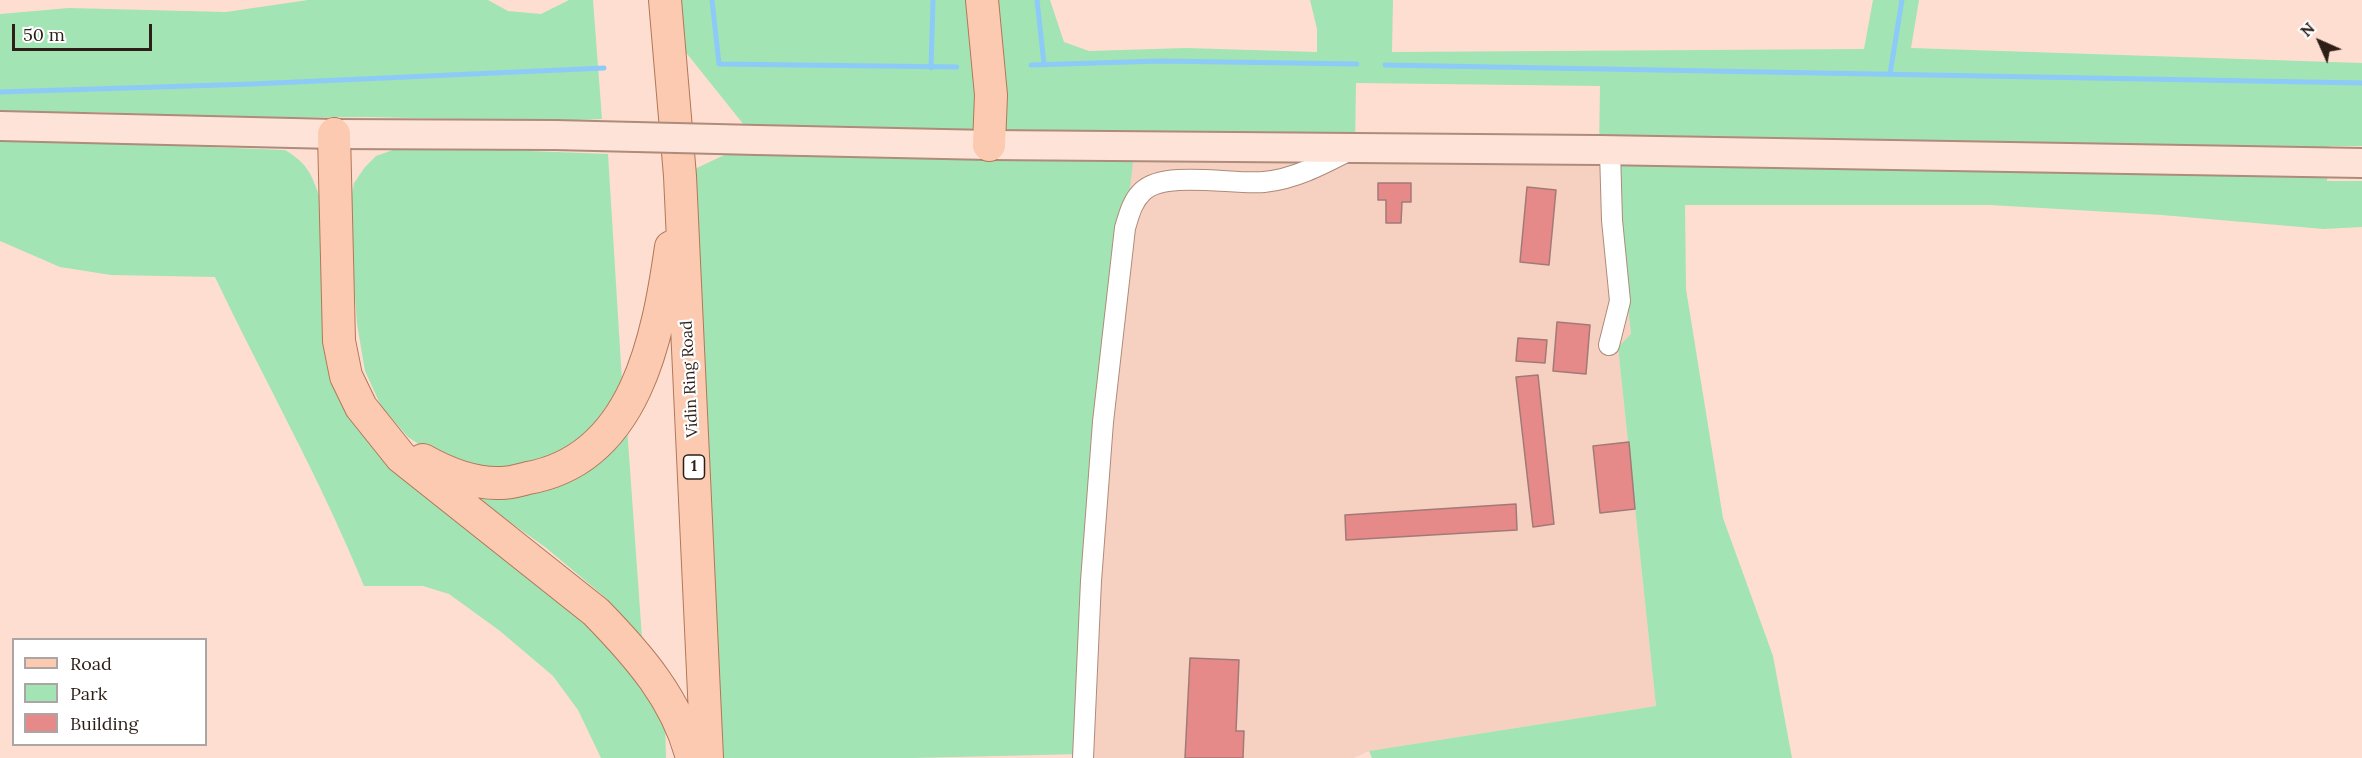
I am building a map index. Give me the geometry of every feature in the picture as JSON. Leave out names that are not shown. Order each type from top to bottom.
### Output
[{"type":"main road","name":"Vidin Ring Road","points":[[671,0],[666,15],[680,176],[707,758]]},
{"type":"main road","points":[[982,0],[991,95],[989,145]]},
{"type":"main road","points":[[0,126],[989,145],[1355,147],[2362,163]]},
{"type":"main road","points":[[334,134],[339,341],[346,376],[361,407],[383,436],[409,464],[596,612],[624,641],[652,675],[671,704],[686,734],[692,758]]},
{"type":"main road","points":[[383,436],[425,462],[462,477],[501,483],[540,476],[570,465],[598,443],[620,419],[635,391],[648,358],[657,325],[669,261],[680,176]]},
{"type":"street","points":[[1083,758],[1091,581],[1103,422],[1125,228],[1131,206],[1143,191],[1157,183],[1181,180],[1242,183],[1275,180],[1316,167],[1355,147]]},
{"type":"street","points":[[1609,345],[1620,301],[1612,220],[1610,151]]},
{"type":"shaded area","points":[[1134,146],[1610,151],[1631,335],[1618,347],[1656,706],[1369,751],[1354,758],[1083,758],[1125,228]]},
{"type":"green space","points":[[308,0],[488,0],[508,11],[541,14],[569,0],[593,0],[602,119],[555,121],[367,117],[252,118],[92,112],[0,113],[0,14],[69,8],[226,12]]},
{"type":"green space","points":[[665,0],[1050,0],[1064,42],[1089,51],[1186,48],[1317,52],[1317,29],[1310,0],[1393,0],[1392,52],[1864,49],[1873,0],[1919,0],[1911,48],[2362,63],[2362,146],[2329,146],[2327,181],[2362,181],[2362,227],[2324,229],[2162,215],[1990,205],[1685,205],[1686,289],[1723,518],[1773,656],[1792,758],[1372,758],[1369,751],[1656,706],[1618,347],[1631,334],[1610,151],[1599,150],[1600,86],[1356,83],[1355,147],[1135,146],[1125,228],[1082,754],[912,758],[707,758],[680,176],[756,140],[668,30]]},
{"type":"green space","points":[[0,139],[285,150],[299,160],[311,176],[320,198],[341,399],[364,436],[392,466],[587,611],[665,720],[666,758],[601,758],[578,710],[553,676],[500,631],[449,594],[423,586],[364,586],[311,469],[215,277],[111,275],[60,267],[0,241]]},
{"type":"green space","points":[[477,149],[608,154],[622,381],[600,422],[580,444],[510,471],[472,466],[438,457],[408,437],[381,406],[365,371],[357,324],[349,209],[354,183],[376,156],[393,150]]},
{"type":"green space","points":[[627,427],[642,638],[606,598],[545,547],[472,495]]},
{"type":"building","points":[[1378,183],[1411,183],[1411,202],[1402,202],[1401,223],[1386,223],[1386,200],[1378,200]]},
{"type":"building","points":[[1527,187],[1556,190],[1549,265],[1520,262]]},
{"type":"building","points":[[1557,322],[1590,325],[1586,374],[1553,371]]},
{"type":"building","points":[[1518,338],[1547,340],[1545,363],[1516,361]]},
{"type":"building","points":[[1538,375],[1554,524],[1533,527],[1516,377]]},
{"type":"building","points":[[1629,442],[1635,509],[1600,513],[1593,446]]},
{"type":"building","points":[[1516,504],[1517,530],[1346,540],[1345,515]]},
{"type":"building","points":[[1190,658],[1239,660],[1236,731],[1244,731],[1243,758],[1185,758]]},
{"type":"waterway","points":[[712,0],[719,64],[957,67]]},
{"type":"waterway","points":[[931,68],[933,0]]},
{"type":"waterway","points":[[1037,0],[1044,64]]},
{"type":"waterway","points":[[1890,74],[1902,0]]},
{"type":"waterway","points":[[1031,65],[1160,61],[1357,64]]},
{"type":"waterway","points":[[1385,65],[2362,83]]},
{"type":"waterway","points":[[0,92],[252,84],[604,68]]}]
